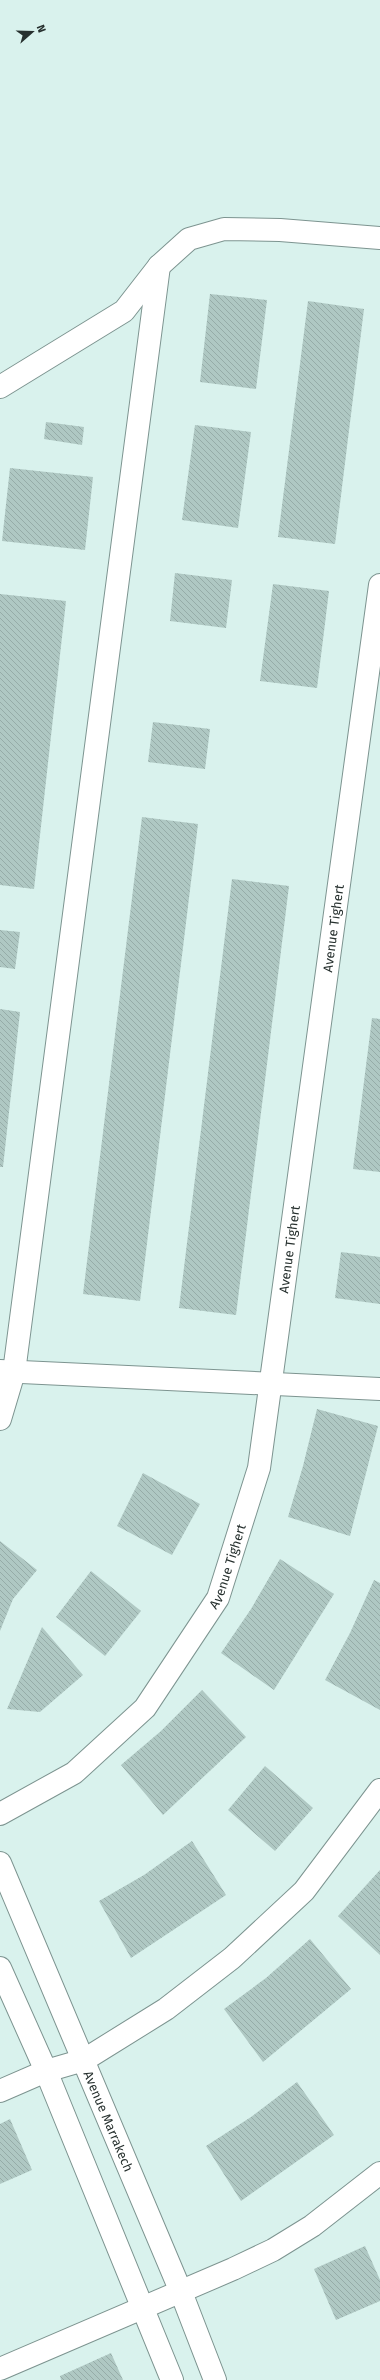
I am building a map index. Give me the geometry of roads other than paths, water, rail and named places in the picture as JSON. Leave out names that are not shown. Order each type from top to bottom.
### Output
[{"type":"street","points":[[0,387],[124,311],[158,266],[189,239],[224,229],[280,230],[380,238]]},
{"type":"street","points":[[0,1419],[158,266]]},
{"type":"street","name":"Avenue Tighert","points":[[0,1814],[74,1772],[146,1708],[218,1598],[259,1468],[272,1385],[380,585]]},
{"type":"street","points":[[7,1371],[272,1385],[380,1389]]},
{"type":"street","points":[[0,2090],[46,2072],[84,2060],[166,2009],[232,1958],[304,1891],[380,1790]]},
{"type":"street","name":"Avenue Marrakech","points":[[0,1863],[84,2060],[215,2380]]},
{"type":"street","points":[[0,1968],[46,2072],[172,2380]]},
{"type":"street","points":[[0,2369],[180,2292],[273,2250],[312,2226],[380,2173]]}]
